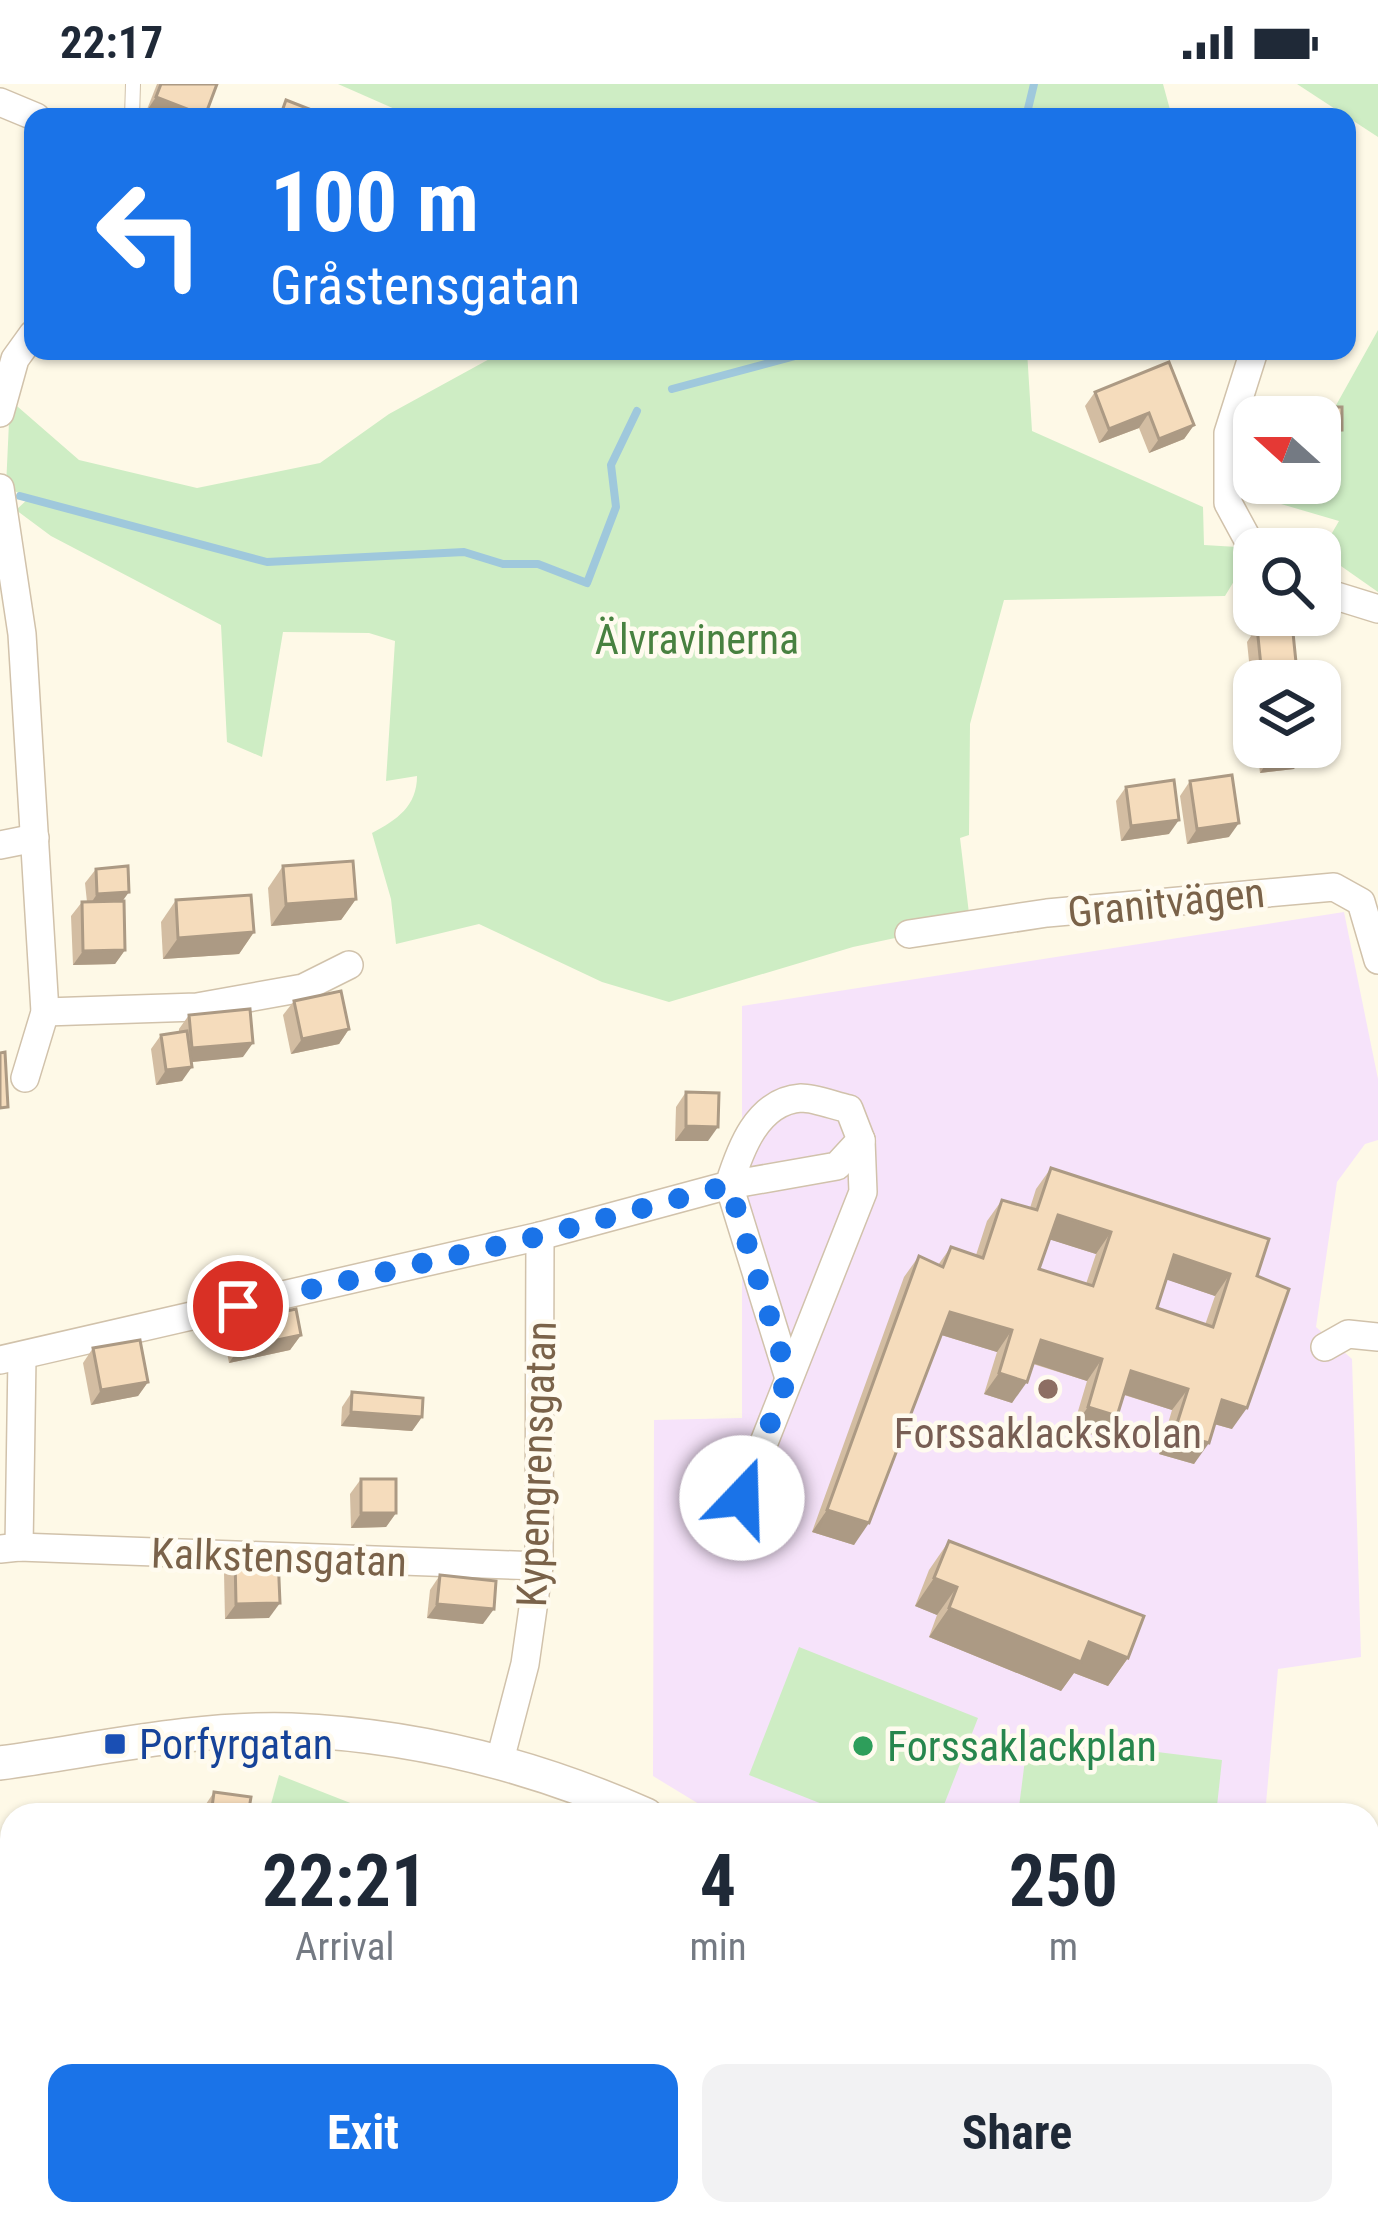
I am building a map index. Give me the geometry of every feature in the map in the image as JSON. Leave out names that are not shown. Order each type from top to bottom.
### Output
[{"type":"street","points":[[0,412],[24,347]]},
{"type":"street","points":[[1242,528],[1228,503],[1228,433],[1251,360]]},
{"type":"street","points":[[0,488],[22,634],[45,1012],[25,1078]]},
{"type":"street","points":[[1341,597],[1378,609]]},
{"type":"street","points":[[0,845],[35,838]]},
{"type":"street","name":"Granitvägen","points":[[909,934],[1047,913],[1334,886],[1361,902],[1378,960]]},
{"type":"street","points":[[45,1012],[197,1007],[303,988],[349,965]]},
{"type":"street","points":[[742,1498],[863,1192],[860,1140],[849,1109],[800,1098],[766,1112],[741,1146],[729,1185],[788,1376]]},
{"type":"street","points":[[11,1358],[540,1236],[729,1185],[837,1166],[860,1140]]},
{"type":"street","name":"Kypengrensgatan","points":[[500,1760],[525,1664],[539,1566],[540,1236]]},
{"type":"street","points":[[1325,1347],[1348,1334],[1378,1336]]},
{"type":"street","name":"Kalkstensgatan","points":[[11,1358],[10,1548],[539,1566]]},
{"type":"street","points":[[0,1763],[136,1741],[289,1730],[438,1745],[500,1760],[614,1803]]},
{"type":"shaded area","name":"Forssaklackskolan","points":[[1344,912],[1378,1079],[1378,1140],[1365,1144],[1337,1182],[1316,1327],[1352,1359],[1361,1657],[1278,1669],[1266,1803],[697,1803],[653,1776],[654,1420],[742,1418],[742,1006]]},
{"type":"green space","points":[[338,84],[1163,84],[1170,108],[393,108]]},
{"type":"green space","points":[[1297,84],[1378,84],[1378,137],[1356,123],[1356,108],[1334,108]]},
{"type":"green space","points":[[1378,330],[1378,592],[1341,566],[1341,528],[1335,528],[1339,521],[1281,504],[1341,504],[1341,396]]},
{"type":"green space","name":"Älvravinerna","points":[[488,360],[1028,360],[1032,431],[1203,507],[1204,545],[1233,547],[1233,583],[1225,596],[1004,600],[970,724],[969,835],[960,838],[970,922],[853,947],[669,1002],[602,982],[479,924],[396,944],[391,899],[372,833],[404,811],[416,787],[417,776],[386,781],[395,641],[369,633],[283,632],[262,757],[227,742],[221,625],[51,536],[16,510],[29,498],[6,487],[10,400],[79,460],[197,488],[320,463],[389,414]]},
{"type":"green space","name":"Forssaklackplan","points":[[799,1647],[978,1718],[945,1803],[820,1803],[749,1775]]},
{"type":"green space","points":[[1028,1736],[1222,1760],[1217,1803],[1020,1803]]},
{"type":"green space","points":[[279,1775],[350,1803],[271,1803]]},
{"type":"building","points":[[161,84],[217,84],[208,108],[184,108],[156,97]]},
{"type":"building","points":[[286,100],[307,108],[283,108]]},
{"type":"building","points":[[1169,362],[1194,425],[1159,439],[1149,413],[1109,429],[1095,392]]},
{"type":"building","points":[[1258,636],[1293,636],[1296,660],[1260,660]]},
{"type":"building","points":[[1232,775],[1239,823],[1197,829],[1190,781]]},
{"type":"building","points":[[1174,780],[1179,820],[1131,826],[1126,787]]},
{"type":"building","points":[[353,861],[356,899],[286,904],[283,866]]},
{"type":"building","points":[[128,866],[129,892],[97,894],[96,869]]},
{"type":"building","points":[[251,895],[254,932],[178,938],[176,900]]},
{"type":"building","points":[[124,901],[125,950],[83,951],[82,902]]},
{"type":"building","points":[[341,991],[349,1029],[302,1039],[294,1001]]},
{"type":"building","points":[[250,1009],[253,1043],[192,1048],[189,1015]]},
{"type":"building","points":[[187,1031],[192,1067],[166,1070],[161,1035]]},
{"type":"building","points":[[5,1052],[8,1107],[0,1108],[0,1053]]},
{"type":"building","points":[[686,1092],[719,1093],[718,1127],[686,1126]]},
{"type":"building","points":[[1051,1168],[1269,1239],[1257,1276],[1289,1289],[1247,1408],[1222,1400],[1209,1443],[1174,1433],[1188,1389],[1131,1371],[1117,1416],[1088,1407],[1102,1359],[1041,1340],[1027,1382],[999,1373],[1012,1330],[950,1312],[869,1523],[827,1510],[919,1256],[943,1267],[951,1247],[983,1258],[1002,1200],[1037,1210]],"holes":[[[1058,1215],[1111,1232],[1093,1286],[1039,1269]],[[1174,1255],[1230,1274],[1213,1327],[1157,1308]]]},
{"type":"building","points":[[296,1309],[301,1335],[239,1348],[234,1322]]},
{"type":"building","points":[[140,1340],[148,1382],[101,1390],[93,1348]]},
{"type":"building","points":[[352,1392],[423,1398],[422,1417],[351,1412]]},
{"type":"building","points":[[361,1479],[396,1479],[396,1513],[361,1513]]},
{"type":"building","points":[[949,1541],[1144,1616],[1128,1658],[1089,1642],[1081,1662],[949,1608],[957,1587],[934,1578]]},
{"type":"building","points":[[278,1556],[280,1603],[236,1604],[235,1557]]},
{"type":"building","points":[[440,1575],[496,1581],[494,1609],[437,1604]]},
{"type":"building","points":[[214,1792],[251,1797],[250,1803],[213,1803]]},
{"type":"waterway","points":[[1028,108],[1034,84]]},
{"type":"waterway","points":[[672,389],[780,360]]},
{"type":"waterway","points":[[20,496],[267,562],[464,552],[503,564],[538,564],[587,583],[616,507],[611,465],[637,411]]},
{"type":"place","name":"Forssaklackskolan","points":[[1048,1389]]},
{"type":"place","name":"Porfyrgatan","points":[[115,1744]]},
{"type":"place","name":"Forssaklackplan","points":[[863,1746]]},
{"type":"route","points":[[238,1306],[540,1236],[729,1185],[788,1376],[742,1498]]}]
